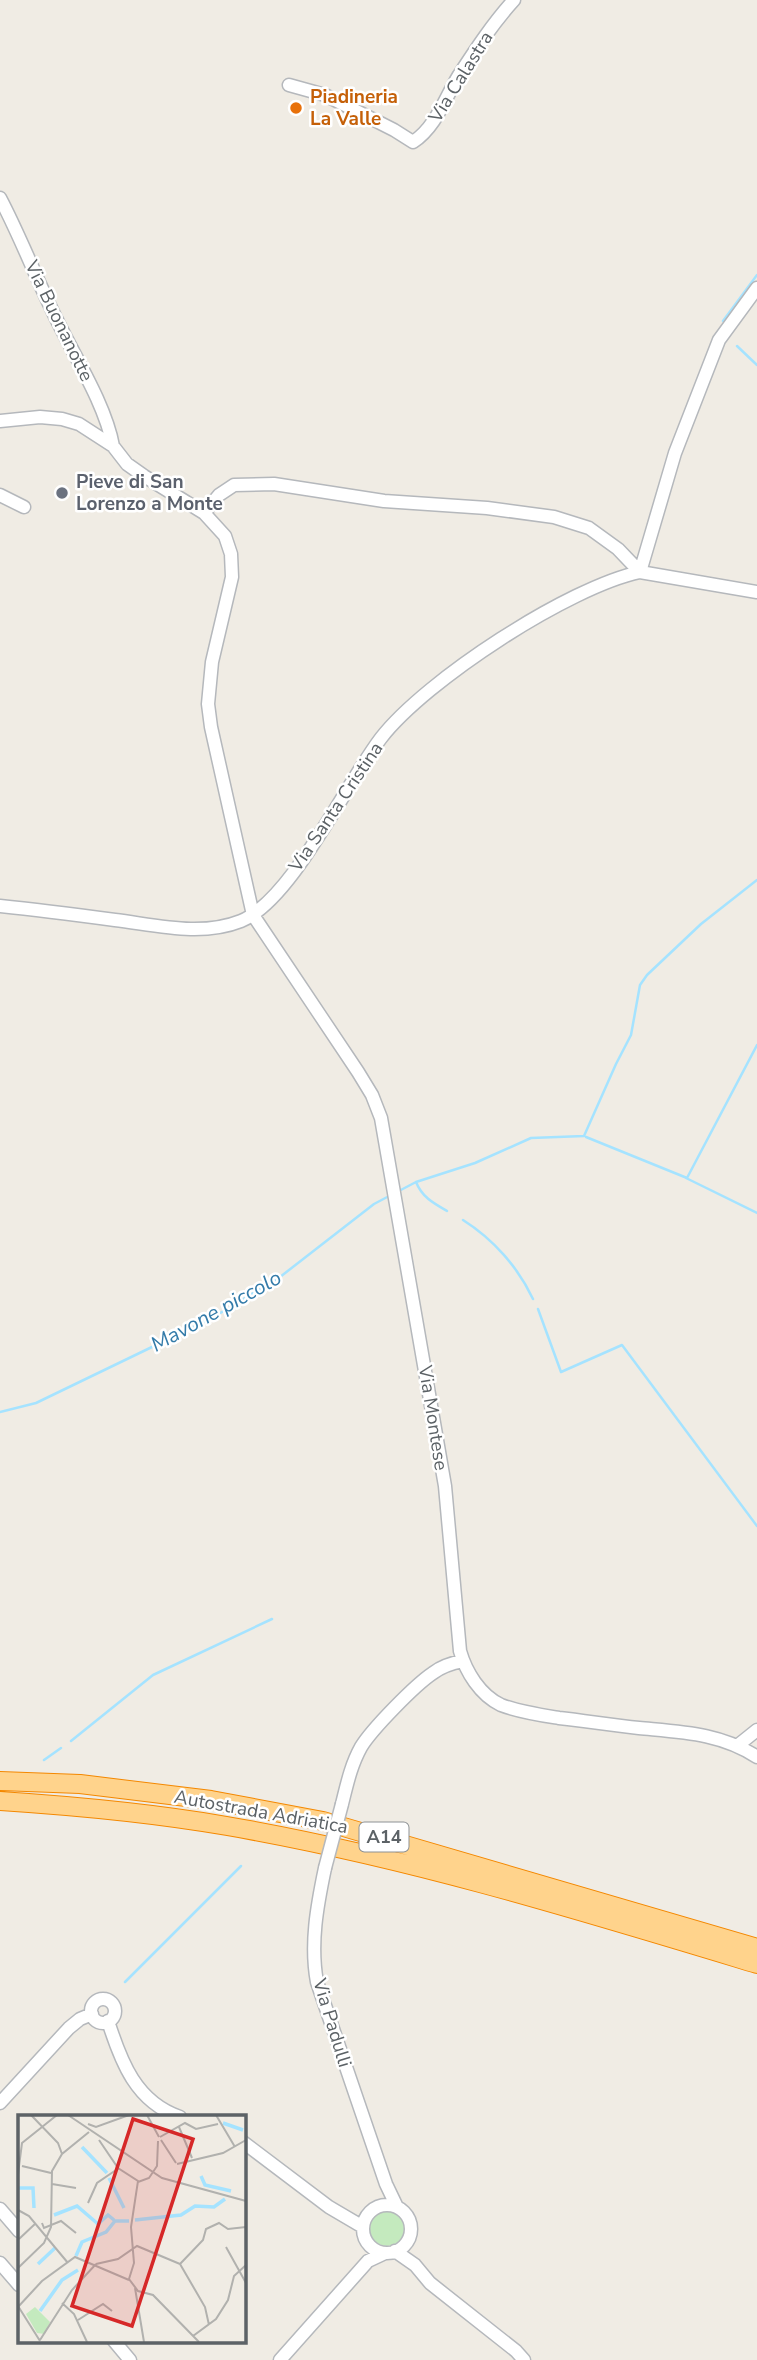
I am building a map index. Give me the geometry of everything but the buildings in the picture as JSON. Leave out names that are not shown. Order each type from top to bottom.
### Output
[{"type":"highway","name":"Autostrada Adriatica","points":[[0,1781],[80,1784],[211,1800],[323,1821],[757,1948]]},
{"type":"highway","name":"Autostrada Adriatica","points":[[0,1801],[94,1807],[228,1826],[366,1855],[517,1891],[757,1964]]},
{"type":"street","name":"Via Calastra","points":[[289,85],[325,95],[413,142],[426,133],[480,44],[514,0]]},
{"type":"street","name":"Via Buonanotte","points":[[0,198],[87,380],[111,434],[113,446]]},
{"type":"street","points":[[204,513],[219,495],[234,485],[274,484],[384,501],[554,517],[589,528],[618,549],[640,572],[675,453],[719,341],[757,288]]},
{"type":"street","points":[[0,421],[40,417],[79,424],[113,446],[127,464],[144,477],[204,513],[225,536],[231,554],[232,577],[212,662],[208,704],[253,915]]},
{"type":"street","points":[[0,495],[24,507]]},
{"type":"street","name":"Via Santa Cristina","points":[[0,906],[187,929],[219,927],[253,915],[290,877],[381,738],[407,709],[490,647],[539,616],[622,576],[640,572],[757,592]]},
{"type":"street","name":"Via Montese","points":[[253,915],[372,1095],[381,1118],[444,1486],[460,1651],[474,1682],[485,1694],[500,1704],[513,1708],[552,1717],[702,1734],[737,1746],[757,1757]]},
{"type":"street","name":"Via Padulli","points":[[397,2207],[386,2184],[324,2004],[315,1969],[316,1915],[325,1868],[350,1772],[362,1745],[432,1673],[452,1663],[463,1661]]},
{"type":"street","points":[[737,1746],[757,1730]]},
{"type":"street","points":[[107,2000],[115,2010],[108,2021],[96,2021],[92,2014],[96,2001],[107,2000]]},
{"type":"street","points":[[0,2103],[69,2028],[92,2014]]},
{"type":"street","points":[[108,2021],[135,2086],[160,2109],[175,2115]]},
{"type":"street","points":[[245,2144],[329,2207],[363,2227],[369,2244],[368,2261]]},
{"type":"street","points":[[363,2227],[386,2184]]},
{"type":"street","points":[[342,2213],[391,2205],[404,2211],[411,2224],[409,2239],[415,2266]]},
{"type":"street","points":[[0,2209],[18,2230]]},
{"type":"street","points":[[280,2360],[368,2261],[390,2252],[409,2239]]},
{"type":"street","points":[[369,2244],[415,2266],[430,2283],[524,2360]]},
{"type":"street","points":[[0,2263],[18,2284]]},
{"type":"street","points":[[115,2342],[130,2360]]},
{"type":"green space","points":[[387,2208],[401,2213],[406,2227],[401,2241],[387,2246],[373,2241],[368,2227],[373,2213]]},
{"type":"waterway","points":[[723,321],[757,275]]},
{"type":"waterway","points":[[737,346],[757,365]]},
{"type":"waterway","name":"Mavone piccolo","points":[[397,1192],[416,1182],[475,1163],[531,1138],[584,1136],[631,1035],[640,985],[647,975],[701,924],[757,880]]},
{"type":"waterway","name":"Mavone piccolo","points":[[586,1137],[687,1178],[757,1045]]},
{"type":"waterway","name":"Mavone piccolo","points":[[686,1178],[757,1213]]},
{"type":"waterway","name":"Mavone piccolo","points":[[416,1182],[425,1196],[447,1211]]},
{"type":"waterway","name":"Mavone piccolo","points":[[0,1412],[36,1403],[212,1318],[280,1277],[374,1204],[391,1195]]},
{"type":"waterway","name":"Mavone piccolo","points":[[463,1220],[504,1255],[533,1299]]},
{"type":"waterway","name":"Mavone piccolo","points":[[538,1309],[561,1372],[622,1345],[757,1526]]},
{"type":"waterway","name":"Mavone piccolo","points":[[71,1741],[153,1675],[272,1619]]},
{"type":"waterway","name":"Mavone piccolo","points":[[44,1760],[61,1748]]},
{"type":"waterway","name":"Mavone piccolo","points":[[125,1982],[241,1866]]},
{"type":"place","name":"Piadineria La Valle","points":[[296,108]]},
{"type":"place","name":"Pieve di San Lorenzo a Monte","points":[[62,493]]}]
